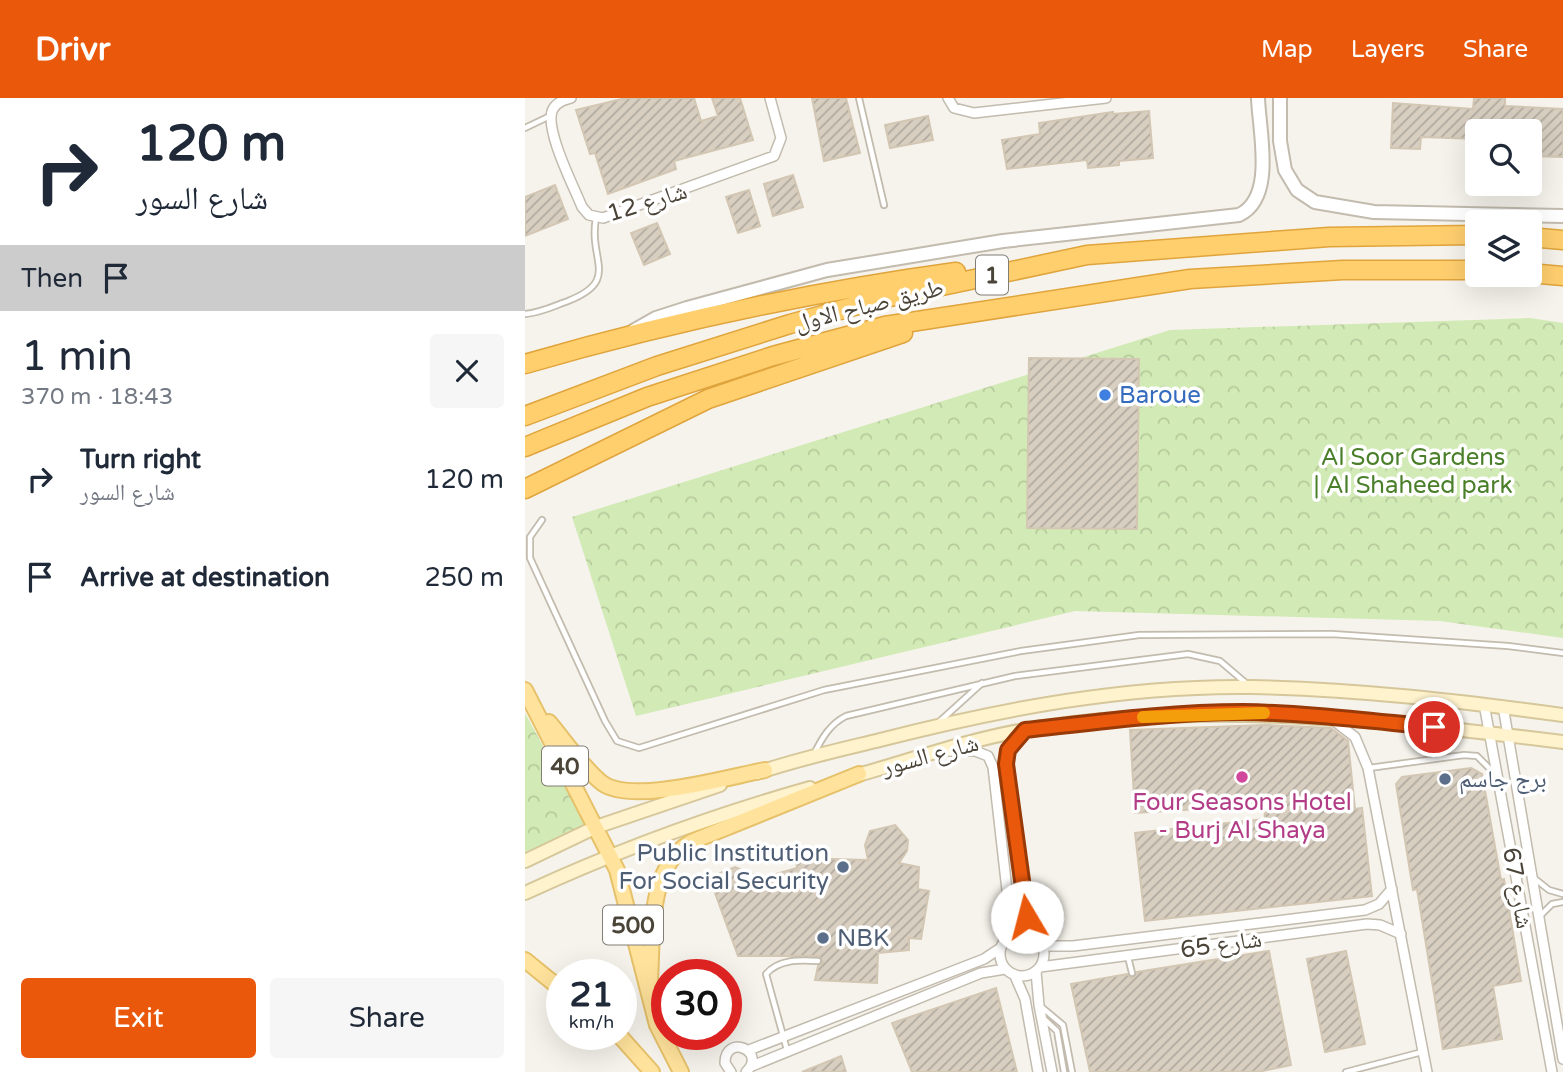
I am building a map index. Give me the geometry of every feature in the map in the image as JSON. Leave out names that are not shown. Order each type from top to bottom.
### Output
[{"type":"highway","name":"طريق صباح الاول","points":[[525,416],[657,366],[802,321],[876,300],[1087,255],[1329,237],[1465,235]]},
{"type":"highway","points":[[1542,238],[1563,240]]},
{"type":"highway","points":[[525,364],[747,307],[876,283],[1087,255]]},
{"type":"highway","name":"طريق صباح الاول","points":[[525,447],[647,397],[773,356],[885,326],[1189,279],[1343,270],[1465,270]]},
{"type":"highway","points":[[1542,274],[1563,276]]},
{"type":"highway","points":[[525,489],[708,399],[914,329],[989,309]]},
{"type":"highway","points":[[525,372],[591,345]]},
{"type":"highway","points":[[525,500],[570,472],[592,454]]},
{"type":"main road","name":"شارع السور","points":[[525,861],[596,827],[765,770],[933,727],[1052,703],[1145,691],[1250,687],[1336,691],[1484,704],[1563,715]]},
{"type":"main road","name":"40","points":[[525,690],[610,854]]},
{"type":"main road","points":[[534,705],[600,781],[619,790],[650,790],[765,770]]},
{"type":"main road","name":"شارع السور","points":[[525,893],[610,854],[702,820],[937,751],[1025,730],[1243,712],[1325,716],[1563,743]]},
{"type":"main road","points":[[649,999],[657,901],[663,872],[673,856],[691,842],[859,774]]},
{"type":"main road","name":"500","points":[[610,854],[629,908],[649,999],[660,1034],[681,1072]]},
{"type":"main road","points":[[525,960],[546,977]]},
{"type":"main road","points":[[525,970],[546,981]]},
{"type":"main road","points":[[632,1050],[652,1072]]},
{"type":"street","points":[[551,116],[559,102],[571,98]]},
{"type":"street","name":"شارع 12","points":[[551,116],[551,128],[582,207],[596,218],[610,217],[774,156],[781,138],[770,98]]},
{"type":"street","points":[[948,98],[954,108],[974,113],[1106,98]]},
{"type":"street","name":"طريق صباح الاول","points":[[628,337],[635,329],[656,318],[827,270],[1003,241],[1239,215],[1255,202],[1261,188],[1258,98]]},
{"type":"street","points":[[1280,98],[1280,141],[1290,182],[1315,202],[1374,212],[1563,216]]},
{"type":"street","points":[[1259,140],[1261,145],[1269,150],[1274,149],[1280,141]]},
{"type":"street","name":"شارع 67","points":[[1484,704],[1552,1072]]},
{"type":"street","name":"شارع 67","points":[[1503,706],[1563,1059]]},
{"type":"street","points":[[1325,716],[1345,727],[1355,737],[1368,768],[1427,1072]]},
{"type":"street","points":[[1025,730],[1008,750],[1006,764],[1031,934],[1042,946],[1044,957],[1038,970],[1039,1005],[1052,1072]]},
{"type":"street","points":[[731,1072],[725,1063],[728,1051],[740,1046],[749,1050],[984,959],[999,950],[1012,933],[993,767],[988,756],[975,751],[937,751]]},
{"type":"street","name":"شارع 65","points":[[1042,946],[1073,946],[1365,910],[1379,904],[1392,889]]},
{"type":"street","name":"شارع 65","points":[[1038,970],[1367,924],[1380,925],[1401,934]]},
{"type":"street","points":[[1012,933],[1031,934]]},
{"type":"street","points":[[999,950],[1005,970]]},
{"type":"street","points":[[749,1050],[750,1069],[787,1050],[981,973],[1005,970],[1026,976],[1038,970]]},
{"type":"street","points":[[1015,975],[1027,1007],[1038,1072]]},
{"type":"lane","points":[[859,98],[884,205]]},
{"type":"lane","points":[[525,128],[551,116]]},
{"type":"lane","points":[[525,314],[539,312],[588,293],[595,287],[599,274],[594,237],[596,218]]},
{"type":"lane","points":[[542,520],[530,537],[530,558],[605,721],[617,741],[639,748],[824,690],[1021,651],[1139,635],[1332,634],[1508,646],[1563,653]]},
{"type":"lane","points":[[813,756],[822,738],[837,720],[846,716],[982,682],[1104,663],[1188,654],[1220,661],[1250,687]]},
{"type":"lane","points":[[933,727],[982,682]]},
{"type":"lane","points":[[1368,768],[1464,755],[1477,756],[1497,777]]},
{"type":"lane","points":[[1532,876],[1542,886],[1563,894]]},
{"type":"lane","points":[[1539,917],[1552,904],[1563,902]]},
{"type":"lane","points":[[1127,956],[1132,973]]},
{"type":"lane","points":[[787,1050],[766,974],[774,967],[793,960],[818,961]]},
{"type":"lane","points":[[1039,1005],[1063,1025],[1072,1072]]},
{"type":"lane","points":[[1041,1016],[1057,1031],[1064,1072]]},
{"type":"lane","points":[[1346,1072],[1423,1052]]},
{"type":"green space","name":"Al Soor Gardens | Al Shaheed park","points":[[1530,318],[1563,323],[1563,638],[1440,621],[1075,611],[636,716],[572,517],[1170,330]]},
{"type":"green space","points":[[525,713],[586,825],[525,855]]},
{"type":"building","points":[[626,98],[694,98],[701,121],[718,116],[712,98],[740,98],[753,140],[674,161],[676,169],[608,194],[595,153],[590,154],[576,110]]},
{"type":"building","points":[[812,98],[846,98],[860,153],[824,161]]},
{"type":"building","points":[[1474,98],[1505,98],[1505,106],[1563,109],[1563,157],[1542,156],[1542,119],[1465,119],[1465,139],[1421,137],[1420,149],[1391,148],[1393,103],[1473,109]]},
{"type":"building","points":[[1149,111],[1153,158],[1119,161],[1119,165],[1088,168],[1087,160],[1007,169],[1002,140],[1040,134],[1039,123],[1113,112]]},
{"type":"building","points":[[928,116],[933,140],[890,148],[885,125]]},
{"type":"building","points":[[793,175],[803,207],[773,216],[764,184]]},
{"type":"building","points":[[555,185],[568,219],[525,236],[525,197]]},
{"type":"building","points":[[749,190],[760,226],[738,233],[726,197]]},
{"type":"building","points":[[657,223],[670,254],[644,265],[631,233]]},
{"type":"building","points":[[1029,358],[1139,359],[1137,529],[1027,528]]},
{"type":"building","points":[[1265,725],[1331,728],[1348,741],[1355,809],[1362,808],[1372,896],[1145,921],[1135,833],[1265,819],[1264,805],[1135,813],[1130,730]]},
{"type":"building","points":[[1471,768],[1482,774],[1501,880],[1504,879],[1521,981],[1493,986],[1502,1039],[1443,1049],[1417,889],[1413,890],[1396,784],[1402,777]]},
{"type":"building","points":[[895,825],[908,840],[907,851],[899,863],[919,867],[918,889],[929,891],[921,939],[909,938],[909,950],[878,953],[877,983],[815,980],[818,966],[823,962],[819,956],[738,956],[711,882],[724,879],[720,873],[735,867],[762,878],[797,868],[796,858],[868,860],[865,845],[870,831]]},
{"type":"building","points":[[1269,951],[1291,1065],[1258,1072],[1090,1072],[1071,984],[1127,974],[1132,978],[1137,972]]},
{"type":"building","points":[[1346,951],[1365,1044],[1325,1052],[1307,959]]},
{"type":"building","points":[[996,988],[1017,1072],[912,1072],[892,1023]]},
{"type":"building","points":[[841,1056],[846,1072],[802,1072]]},
{"type":"slow traffic","points":[[1143,717],[1264,713]]},
{"type":"place","name":"Baroue","points":[[1105,395]]},
{"type":"place","name":"Four Seasons Hotel - Burj Al Shaya","points":[[1242,777]]},
{"type":"place","name":"برج جاسم","points":[[1445,779]]},
{"type":"place","name":"Public Institution For Social Security","points":[[843,867]]},
{"type":"place","name":"NBK","points":[[823,938]]},
{"type":"route","points":[[1027,917],[1006,764],[1008,750],[1025,730],[1130,718],[1243,712],[1325,716],[1434,727]]}]
